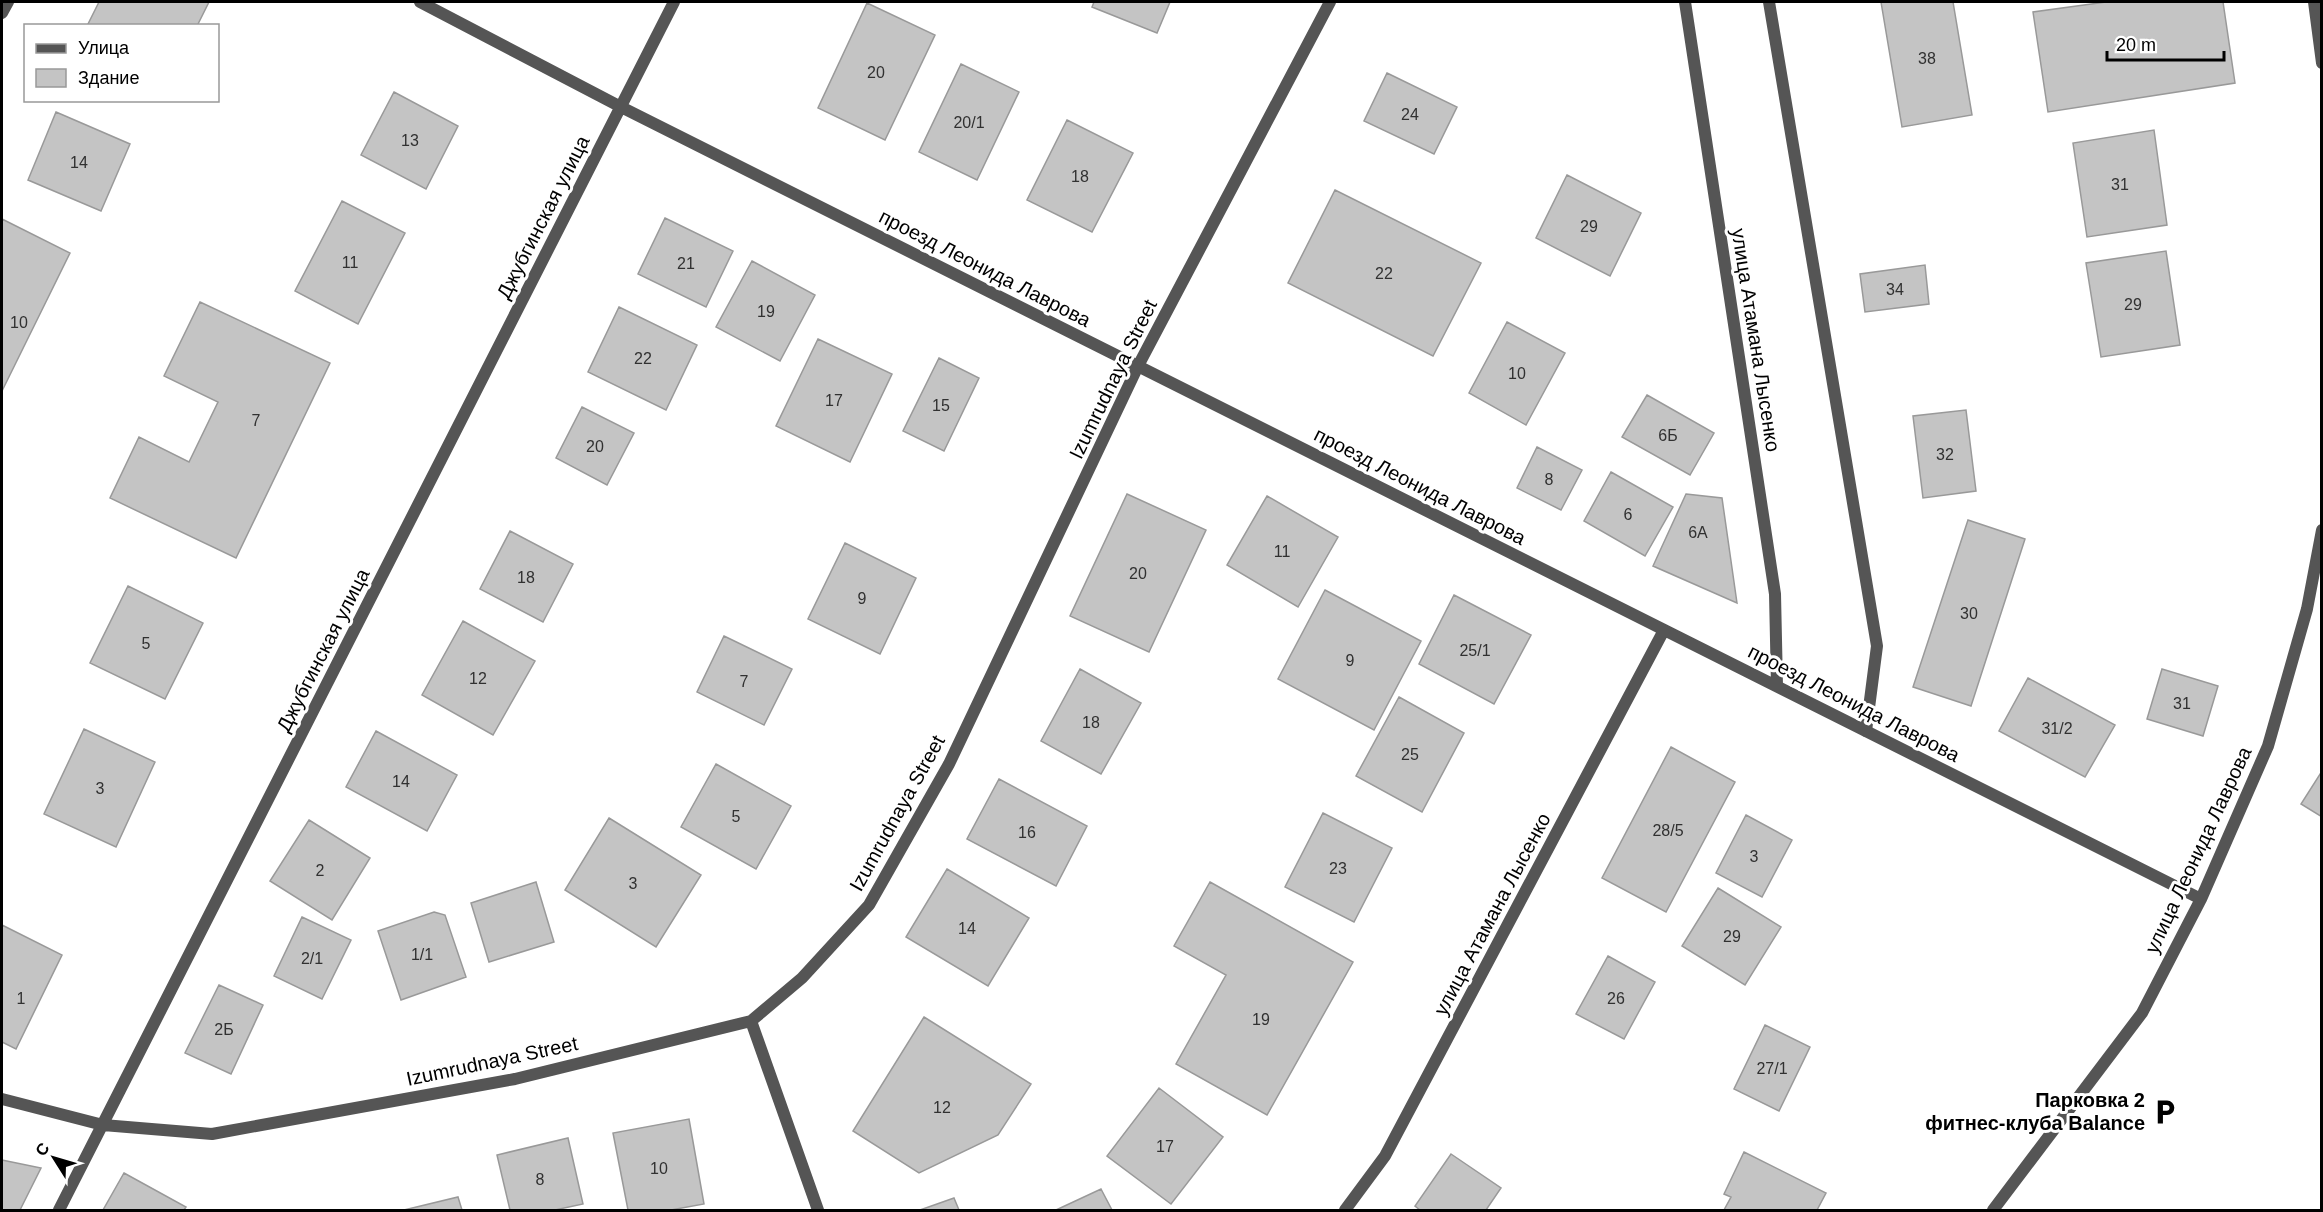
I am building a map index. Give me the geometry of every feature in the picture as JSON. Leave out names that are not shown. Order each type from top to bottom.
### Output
[{"type":"street","points":[[2,13],[8,2]]},
{"type":"street","name":"проезд Леонида Лаврова","points":[[420,2],[621,107],[2201,899]]},
{"type":"street","name":"Джубгинская улица","points":[[59,1210],[674,2]]},
{"type":"street","name":"Izumrudnaya Street","points":[[2,1099],[103,1125],[212,1134],[515,1079],[752,1021],[802,978],[869,905],[949,764],[1138,366],[1330,2]]},
{"type":"street","name":"улица Атамана Лысенко","points":[[1685,2],[1775,594],[1777,686]]},
{"type":"street","points":[[1769,2],[1877,646],[1866,731]]},
{"type":"street","points":[[2314,2],[2322,63]]},
{"type":"street","name":"улица Леонида Лаврова","points":[[1993,1210],[2142,1013],[2201,899],[2268,746],[2307,609],[2322,530]]},
{"type":"street","name":"улица Атамана Лысенко","points":[[1345,1210],[1385,1156],[1664,630]]},
{"type":"street","points":[[752,1021],[818,1210]]},
{"type":"building","points":[[99,2],[209,2],[198,24],[88,24]]},
{"type":"building","points":[[1094,2],[1170,2],[1157,33],[1092,7]]},
{"type":"building","points":[[1881,2],[1953,2],[1972,115],[1902,127]]},
{"type":"building","points":[[2106,2],[2223,2],[2235,83],[2048,112],[2033,12]]},
{"type":"building","points":[[867,3],[935,35],[885,140],[818,108]]},
{"type":"building","points":[[961,64],[1019,92],[977,180],[919,152]]},
{"type":"building","points":[[1387,73],[1457,107],[1434,154],[1364,121]]},
{"type":"building","points":[[394,92],[458,126],[426,189],[361,155]]},
{"type":"building","points":[[56,112],[130,144],[101,211],[28,180]]},
{"type":"building","points":[[1067,120],[1133,153],[1092,232],[1027,200]]},
{"type":"building","points":[[2154,130],[2167,225],[2087,237],[2073,143]]},
{"type":"building","points":[[1567,175],[1641,213],[1610,276],[1536,238]]},
{"type":"building","points":[[1335,190],[1481,263],[1433,356],[1288,283]]},
{"type":"building","points":[[342,201],[405,233],[358,324],[295,291]]},
{"type":"building","points":[[665,218],[733,251],[706,307],[638,274]]},
{"type":"building","points":[[2,219],[70,253],[2,391]]},
{"type":"building","points":[[2166,251],[2180,345],[2101,357],[2086,263]]},
{"type":"building","points":[[752,261],[815,295],[780,361],[716,327]]},
{"type":"building","points":[[1925,265],[1929,304],[1865,312],[1860,274]]},
{"type":"building","points":[[200,302],[330,363],[236,558],[110,498],[139,437],[189,462],[218,402],[164,376]]},
{"type":"building","points":[[619,307],[697,345],[666,410],[588,372]]},
{"type":"building","points":[[1507,322],[1565,353],[1526,425],[1469,393]]},
{"type":"building","points":[[818,339],[892,374],[850,462],[776,426]]},
{"type":"building","points":[[939,358],[979,378],[944,451],[903,431]]},
{"type":"building","points":[[1647,395],[1714,433],[1690,475],[1622,437]]},
{"type":"building","points":[[582,407],[634,433],[607,485],[556,458]]},
{"type":"building","points":[[1966,410],[1976,491],[1923,498],[1913,416]]},
{"type":"building","points":[[1537,447],[1582,470],[1561,510],[1517,488]]},
{"type":"building","points":[[1611,472],[1673,507],[1645,556],[1584,521]]},
{"type":"building","points":[[1127,494],[1206,530],[1149,652],[1070,616]]},
{"type":"building","points":[[1686,494],[1722,498],[1737,603],[1653,566]]},
{"type":"building","points":[[1267,496],[1338,537],[1298,607],[1227,565]]},
{"type":"building","points":[[1968,520],[2025,539],[1971,706],[1913,687]]},
{"type":"building","points":[[510,531],[573,564],[543,622],[480,589]]},
{"type":"building","points":[[845,543],[916,578],[880,654],[808,619]]},
{"type":"building","points":[[128,586],[203,623],[165,699],[90,663]]},
{"type":"building","points":[[1325,590],[1421,641],[1374,730],[1278,679]]},
{"type":"building","points":[[1454,595],[1531,635],[1494,704],[1419,664]]},
{"type":"building","points":[[463,621],[535,661],[493,735],[422,695]]},
{"type":"building","points":[[724,636],[792,669],[764,725],[697,692]]},
{"type":"building","points":[[1080,669],[1141,703],[1101,774],[1041,741]]},
{"type":"building","points":[[2162,669],[2218,686],[2203,736],[2147,719]]},
{"type":"building","points":[[2028,678],[2115,725],[2085,777],[1999,731]]},
{"type":"building","points":[[1399,697],[1464,733],[1422,812],[1356,776]]},
{"type":"building","points":[[84,729],[155,762],[116,847],[44,814]]},
{"type":"building","points":[[376,731],[457,775],[427,831],[346,787]]},
{"type":"building","points":[[1671,747],[1735,782],[1666,912],[1602,878]]},
{"type":"building","points":[[716,764],[791,806],[756,869],[681,827]]},
{"type":"building","points":[[2322,771],[2322,817],[2301,804]]},
{"type":"building","points":[[999,779],[1087,826],[1056,886],[967,839]]},
{"type":"building","points":[[1323,813],[1392,848],[1354,922],[1285,887]]},
{"type":"building","points":[[1746,815],[1792,840],[1762,897],[1716,873]]},
{"type":"building","points":[[609,818],[701,875],[656,947],[565,890]]},
{"type":"building","points":[[309,820],[370,858],[332,920],[270,881]]},
{"type":"building","points":[[947,869],[1029,918],[988,986],[906,937]]},
{"type":"building","points":[[536,882],[554,942],[489,962],[471,903]]},
{"type":"building","points":[[1210,882],[1353,962],[1267,1115],[1176,1064],[1226,975],[1174,946]]},
{"type":"building","points":[[1718,888],[1781,927],[1745,985],[1682,946]]},
{"type":"building","points":[[434,912],[445,915],[466,977],[401,1000],[378,931]]},
{"type":"building","points":[[302,917],[351,940],[322,999],[274,976]]},
{"type":"building","points":[[2,925],[62,955],[16,1049],[2,1042]]},
{"type":"building","points":[[1608,956],[1655,982],[1624,1039],[1576,1014]]},
{"type":"building","points":[[219,985],[263,1005],[231,1074],[185,1053]]},
{"type":"building","points":[[924,1017],[1031,1084],[998,1135],[919,1173],[853,1131]]},
{"type":"building","points":[[1765,1025],[1810,1047],[1779,1111],[1734,1089]]},
{"type":"building","points":[[1159,1088],[1223,1137],[1171,1204],[1107,1156]]},
{"type":"building","points":[[689,1119],[704,1204],[671,1210],[628,1210],[613,1133]]},
{"type":"building","points":[[568,1138],[583,1204],[555,1210],[510,1210],[497,1155]]},
{"type":"building","points":[[1744,1152],[1826,1193],[1817,1210],[1724,1210],[1731,1197],[1724,1194]]},
{"type":"building","points":[[1451,1154],[1501,1188],[1486,1210],[1420,1210],[1415,1206]]},
{"type":"building","points":[[2,1160],[41,1168],[20,1210],[2,1210]]},
{"type":"building","points":[[124,1173],[186,1207],[184,1210],[103,1210]]},
{"type":"building","points":[[1101,1189],[1112,1210],[1056,1210]]},
{"type":"building","points":[[458,1197],[462,1210],[404,1210]]},
{"type":"building","points":[[954,1198],[959,1210],[920,1210]]},
{"type":"place","name":"Парковка 2 фитнес-клуба Balance","points":[[2165,1112]]}]
